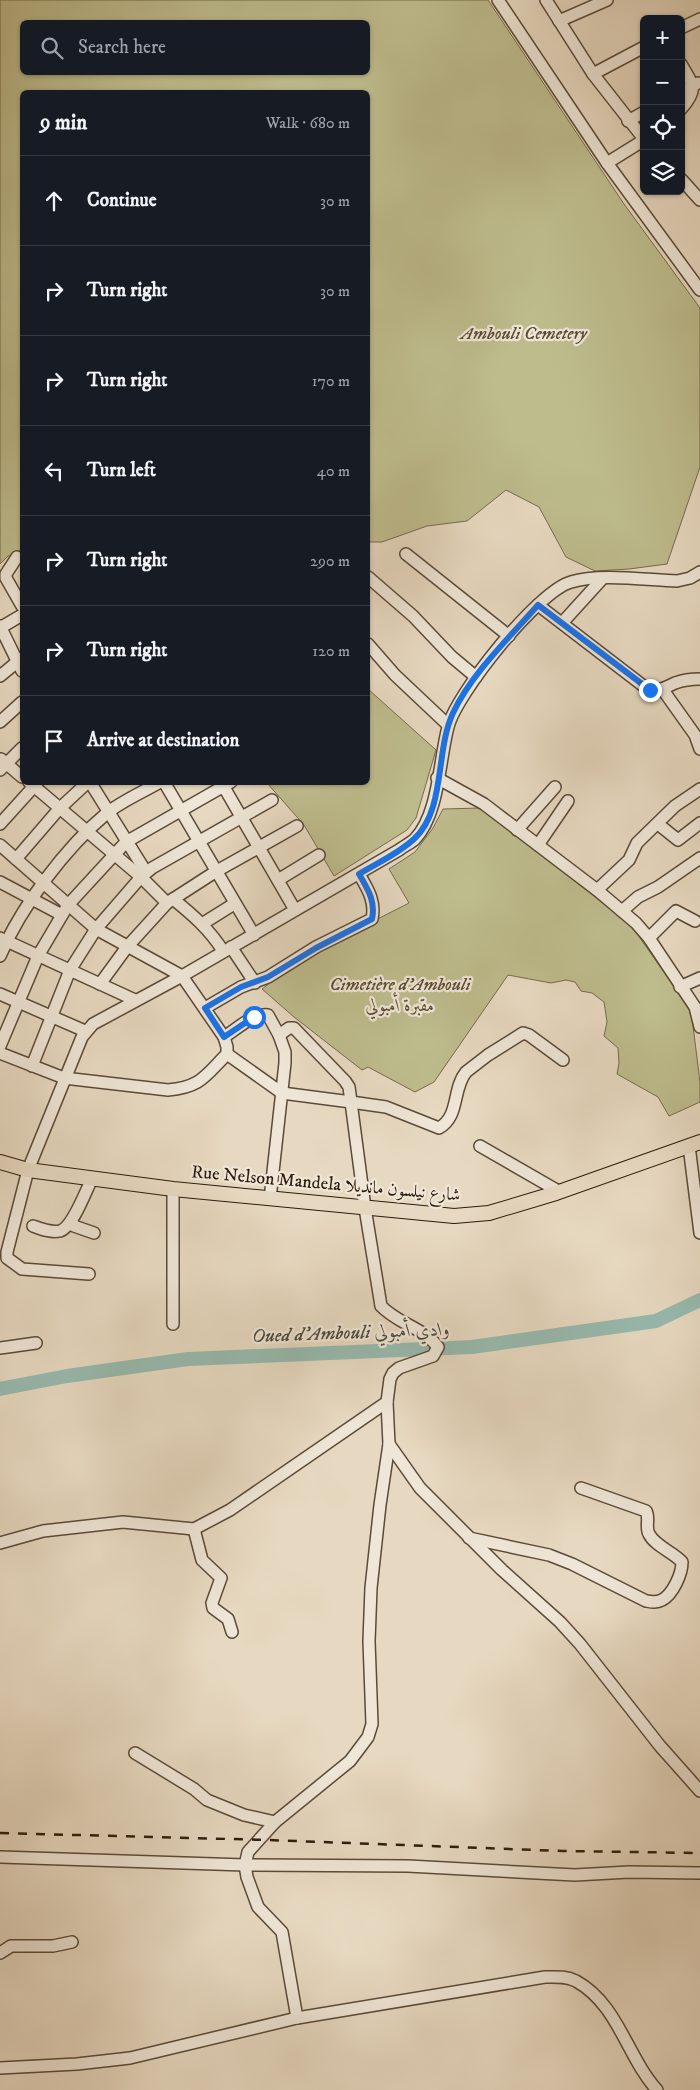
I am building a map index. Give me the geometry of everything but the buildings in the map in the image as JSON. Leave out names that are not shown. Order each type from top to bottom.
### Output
[{"type":"main road","name":"Rue Nelson Mandela شارع نيلسون مانديلا","points":[[0,1162],[28,1170],[173,1189],[454,1216],[489,1213],[560,1192],[694,1144]]},
{"type":"street","points":[[498,0],[607,162],[700,290]]},
{"type":"street","points":[[546,0],[593,74],[640,134]]},
{"type":"street","points":[[559,22],[607,0]]},
{"type":"street","points":[[685,26],[700,19]]},
{"type":"street","points":[[593,74],[640,49]]},
{"type":"street","points":[[685,69],[696,84],[692,97],[685,105]]},
{"type":"street","points":[[628,121],[640,114]]},
{"type":"street","points":[[607,162],[640,141]]},
{"type":"street","points":[[685,183],[700,200]]},
{"type":"street","points":[[406,554],[509,636]]},
{"type":"street","points":[[17,557],[6,574],[6,578],[20,602]]},
{"type":"street","points":[[89,1274],[22,1269],[4,1262],[28,1170],[64,1078],[86,1031],[92,1024],[254,935],[415,839],[431,814],[448,725],[453,712],[476,677],[509,636],[538,605],[561,586],[582,579],[677,581],[690,578],[700,572]]},
{"type":"street","points":[[370,579],[413,616],[452,657],[476,677]]},
{"type":"street","points":[[562,623],[602,579]]},
{"type":"street","points":[[538,605],[650,690],[663,690],[675,683],[689,679],[700,680]]},
{"type":"street","points":[[0,676],[20,664],[0,627],[20,616]]},
{"type":"street","points":[[370,646],[395,675],[448,725]]},
{"type":"street","points":[[663,690],[695,735],[700,749]]},
{"type":"street","points":[[0,722],[20,704]]},
{"type":"street","points":[[20,750],[2,764],[20,776]]},
{"type":"street","points":[[438,778],[484,804],[622,911],[648,938],[694,1007],[700,1027]]},
{"type":"street","points":[[0,824],[32,785]]},
{"type":"street","points":[[34,785],[59,809],[88,831],[114,855],[143,874],[170,901],[202,924],[227,949],[255,983]]},
{"type":"street","points":[[16,859],[59,809],[86,785]]},
{"type":"street","points":[[91,785],[109,812],[143,874]]},
{"type":"street","points":[[0,956],[3,940],[32,898],[88,831],[109,812],[155,785]]},
{"type":"street","points":[[166,785],[215,872],[254,935]]},
{"type":"street","points":[[0,1046],[38,956],[65,910],[126,842],[223,785]]},
{"type":"street","points":[[226,785],[295,910]]},
{"type":"street","points":[[517,830],[555,787]]},
{"type":"street","points":[[597,890],[629,860],[635,846],[675,806],[700,789]]},
{"type":"street","points":[[32,1066],[70,970],[96,929],[143,874],[272,800]]},
{"type":"street","points":[[538,845],[568,801]]},
{"type":"street","points":[[658,824],[678,840],[700,823]]},
{"type":"street","points":[[100,984],[127,947],[170,901],[215,872],[297,826]]},
{"type":"street","points":[[0,845],[44,882],[65,910]]},
{"type":"street","points":[[278,880],[319,855]]},
{"type":"street","points":[[622,911],[638,897],[658,887],[700,858]]},
{"type":"street","points":[[205,1008],[241,987],[255,983],[283,969],[316,948],[372,919],[374,910],[370,893],[359,874]]},
{"type":"street","points":[[0,882],[32,898],[65,910],[127,947],[182,976],[224,1037],[227,1054],[201,1081],[185,1088],[168,1090],[64,1078],[0,1053]]},
{"type":"street","points":[[202,924],[234,904]]},
{"type":"street","points":[[648,938],[676,911],[695,921]]},
{"type":"street","points":[[3,940],[135,1000]]},
{"type":"street","points":[[680,987],[700,978]]},
{"type":"street","points":[[0,994],[86,1031]]},
{"type":"street","points":[[224,1037],[262,1014],[268,1015],[279,1035],[285,1052],[286,1062],[270,1199]]},
{"type":"street","points":[[279,1035],[289,1028],[294,1028],[345,1081],[351,1094],[365,1208],[381,1306],[391,1317],[430,1337],[438,1347],[434,1356],[399,1368],[392,1373],[390,1379],[388,1402],[389,1444],[371,1588],[369,1641],[372,1724],[368,1737],[350,1761],[275,1822],[248,1852],[245,1865],[247,1877],[258,1907],[282,1932],[297,2018]]},
{"type":"street","points":[[227,1054],[282,1093],[386,1107],[439,1128],[452,1116],[461,1078],[466,1072],[488,1055],[523,1033],[529,1035],[563,1060]]},
{"type":"street","points":[[694,1144],[700,1233]]},
{"type":"street","points":[[480,1146],[560,1192]]},
{"type":"street","points":[[33,1226],[45,1230],[59,1231],[72,1222],[92,1179]]},
{"type":"street","points":[[173,1189],[173,1324]]},
{"type":"street","points":[[72,1222],[79,1229],[94,1233]]},
{"type":"street","points":[[0,1348],[36,1343]]},
{"type":"street","points":[[0,1542],[57,1528],[123,1522],[194,1529],[230,1510],[388,1402]]},
{"type":"street","points":[[389,1444],[420,1488],[502,1570],[560,1622],[580,1644],[660,1746],[700,1791]]},
{"type":"street","points":[[469,1538],[550,1555],[599,1576],[646,1601],[663,1600],[670,1592],[682,1570],[682,1562],[677,1556],[652,1538],[647,1531],[648,1515],[646,1511],[581,1488]]},
{"type":"street","points":[[194,1529],[202,1560],[221,1578],[212,1603],[213,1608],[228,1619],[232,1632]]},
{"type":"street","points":[[134,1752],[194,1788],[208,1800],[244,1814],[275,1822]]},
{"type":"street","points":[[0,1857],[245,1865],[408,1866],[575,1875],[629,1872],[700,1873]]},
{"type":"street","points":[[0,1953],[11,1946],[53,1946],[72,1942]]},
{"type":"street","points":[[0,2068],[77,2064],[130,2058],[297,2018],[545,1977],[562,1977],[576,1981],[599,2000],[616,2023],[644,2076],[657,2090]]},
{"type":"green space","name":"Ambouli Cemetery","points":[[0,0],[488,0],[624,204],[700,308],[700,467],[667,564],[595,571],[566,557],[539,507],[506,490],[467,521],[427,526],[382,542],[370,542],[370,90],[20,90],[20,556],[8,556],[0,564]]},
{"type":"green space","points":[[370,691],[436,750],[416,818],[407,830],[334,876],[304,825],[269,785],[370,785]]},
{"type":"green space","name":"Cimetière d'Ambouli مقبرة أمبولي","points":[[480,808],[630,924],[691,1010],[700,1082],[700,1102],[669,1116],[658,1097],[617,1074],[619,1063],[618,1048],[604,1036],[607,1022],[604,1002],[592,993],[581,991],[575,982],[566,980],[551,983],[508,975],[434,1082],[415,1092],[368,1067],[362,1070],[294,1017],[262,989],[305,956],[409,903],[389,869],[415,852],[433,828],[443,809]]},
{"type":"waterway","name":"Oued d'Ambouli وادي أمبولي","points":[[0,1389],[67,1376],[188,1359],[472,1347],[656,1321],[700,1300]]},
{"type":"railway","points":[[0,1833],[268,1840],[563,1851],[700,1853]]},
{"type":"route","points":[[254,1017],[224,1037],[205,1008],[241,987],[268,977],[316,948],[372,919],[374,910],[370,893],[359,874],[415,839],[425,825],[431,814],[443,748],[453,712],[476,677],[509,636],[538,605],[650,690]]}]
